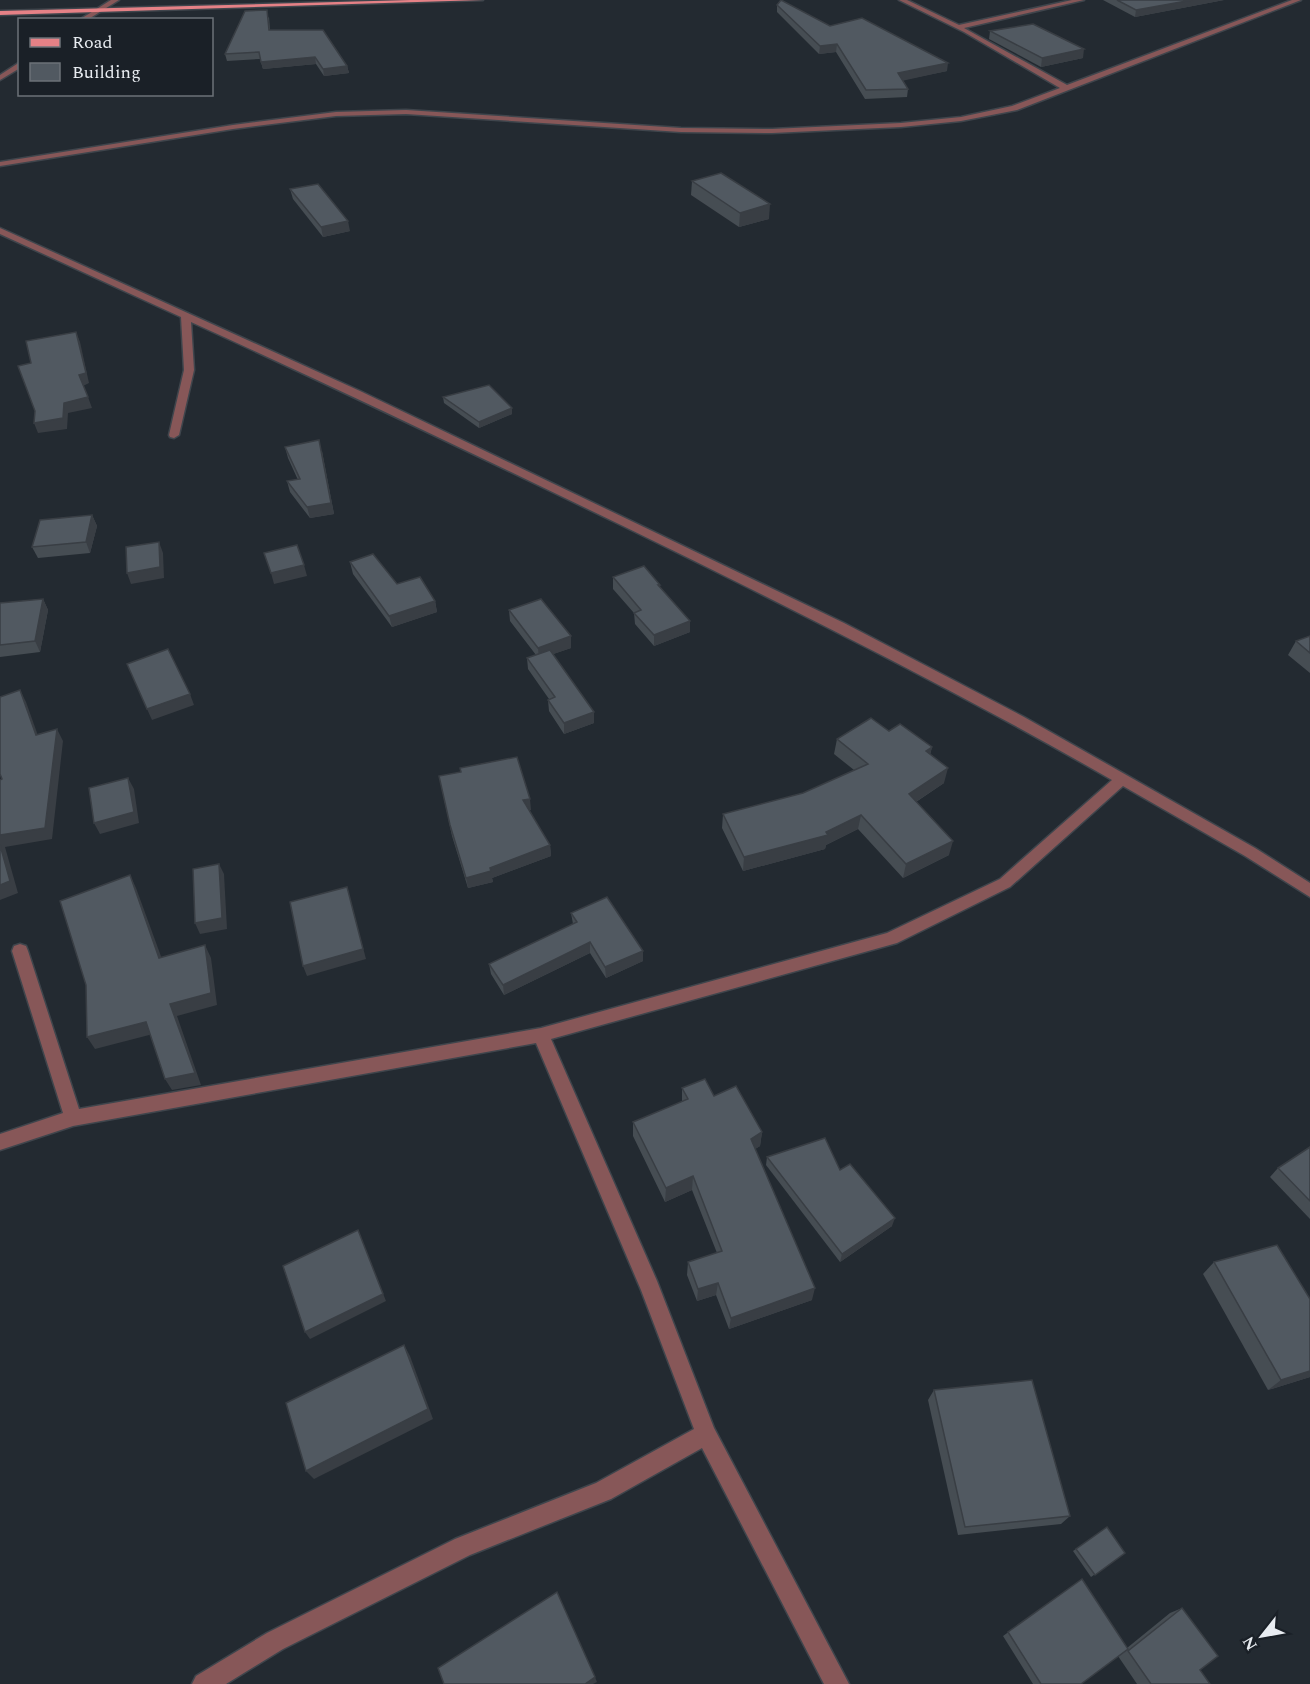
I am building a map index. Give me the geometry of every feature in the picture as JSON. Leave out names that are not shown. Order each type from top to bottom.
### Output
[{"type":"main road","points":[[0,13],[480,0]]},
{"type":"street","points":[[85,18],[116,0]]},
{"type":"street","points":[[902,0],[958,27],[1066,88]]},
{"type":"street","points":[[958,27],[1081,0]]},
{"type":"street","points":[[0,164],[232,127],[336,114],[416,112],[681,130],[772,131],[901,125],[995,113],[1298,0]]},
{"type":"street","points":[[0,78],[18,65]]},
{"type":"street","points":[[0,231],[367,398],[839,626],[1019,720],[1250,852],[1310,891]]},
{"type":"street","points":[[174,435],[189,370],[186,316]]},
{"type":"street","points":[[0,1142],[73,1118],[540,1035],[891,938],[1005,883],[1122,779]]},
{"type":"street","points":[[20,951],[73,1118]]},
{"type":"street","points":[[540,1035],[650,1288],[706,1434],[837,1684]]},
{"type":"street","points":[[204,1684],[275,1641],[463,1547],[603,1491],[706,1434]]},
{"type":"building","points":[[781,0],[830,26],[862,18],[948,63],[898,73],[908,89],[866,90],[837,44],[820,46],[777,5]]},
{"type":"building","points":[[1117,0],[1192,0],[1136,10]]},
{"type":"building","points":[[267,10],[269,30],[323,30],[347,66],[323,69],[315,57],[261,62],[259,52],[225,54],[245,11]]},
{"type":"building","points":[[1033,24],[1084,49],[1042,58],[990,31]]},
{"type":"building","points":[[721,173],[770,204],[740,213],[692,181]]},
{"type":"building","points":[[318,184],[348,221],[321,227],[290,189]]},
{"type":"building","points":[[76,332],[86,373],[79,375],[88,397],[64,403],[63,418],[34,423],[35,411],[18,366],[31,363],[26,341]]},
{"type":"building","points":[[489,385],[512,408],[479,422],[443,397]]},
{"type":"building","points":[[319,440],[331,503],[307,507],[287,481],[300,479],[285,447]]},
{"type":"building","points":[[92,515],[86,542],[32,547],[40,520]]},
{"type":"building","points":[[159,542],[160,567],[127,573],[126,547]]},
{"type":"building","points":[[297,545],[304,565],[271,573],[264,553]]},
{"type":"building","points":[[373,554],[397,584],[420,577],[435,601],[389,616],[350,562]]},
{"type":"building","points":[[644,566],[690,621],[654,635],[634,613],[641,610],[613,577]]},
{"type":"building","points":[[43,599],[35,641],[0,645],[0,603]]},
{"type":"building","points":[[541,599],[571,636],[538,648],[509,610]]},
{"type":"building","points":[[1310,636],[1310,653],[1296,641]]},
{"type":"building","points":[[168,649],[190,694],[147,709],[127,664]]},
{"type":"building","points":[[550,650],[594,712],[564,723],[548,700],[555,697],[527,658]]},
{"type":"building","points":[[20,690],[36,735],[57,729],[45,828],[0,835],[0,780],[2,779],[0,774],[0,697]]},
{"type":"building","points":[[871,718],[889,731],[900,724],[932,747],[926,751],[948,768],[909,794],[953,841],[906,864],[861,815],[826,832],[828,835],[744,857],[723,814],[803,793],[868,764],[837,739]]},
{"type":"building","points":[[517,757],[530,799],[523,800],[550,845],[490,868],[491,871],[466,878],[450,825],[439,776],[461,772],[460,768]]},
{"type":"building","points":[[128,778],[134,812],[94,823],[89,788]]},
{"type":"building","points":[[0,845],[10,881],[0,885]]},
{"type":"building","points":[[219,864],[222,918],[195,923],[193,869]]},
{"type":"building","points":[[130,875],[159,958],[205,945],[211,993],[170,1004],[195,1073],[165,1079],[146,1022],[87,1037],[86,985],[60,901]]},
{"type":"building","points":[[347,887],[363,949],[303,966],[290,902]]},
{"type":"building","points":[[607,897],[643,951],[605,967],[590,942],[503,985],[489,964],[577,922],[571,913]]},
{"type":"building","points":[[705,1079],[714,1096],[736,1086],[762,1132],[751,1139],[815,1288],[731,1318],[718,1283],[698,1289],[688,1262],[722,1251],[693,1176],[666,1188],[633,1122],[688,1099],[682,1088]]},
{"type":"building","points":[[825,1138],[840,1170],[850,1164],[895,1218],[842,1254],[767,1157]]},
{"type":"building","points":[[1310,1147],[1310,1201],[1278,1168]]},
{"type":"building","points":[[358,1230],[383,1294],[305,1332],[283,1266]]},
{"type":"building","points":[[1277,1245],[1310,1299],[1310,1371],[1281,1380],[1214,1262]]},
{"type":"building","points":[[404,1345],[428,1409],[306,1471],[286,1403]]},
{"type":"building","points":[[1032,1380],[1070,1516],[965,1527],[934,1390]]},
{"type":"building","points":[[1107,1527],[1125,1553],[1095,1575],[1076,1549]]},
{"type":"building","points":[[1082,1579],[1128,1649],[1081,1684],[1041,1684],[1008,1632]]},
{"type":"building","points":[[557,1592],[595,1677],[585,1684],[444,1684],[438,1668]]},
{"type":"building","points":[[1182,1608],[1218,1656],[1200,1670],[1210,1684],[1151,1684],[1128,1651]]}]
